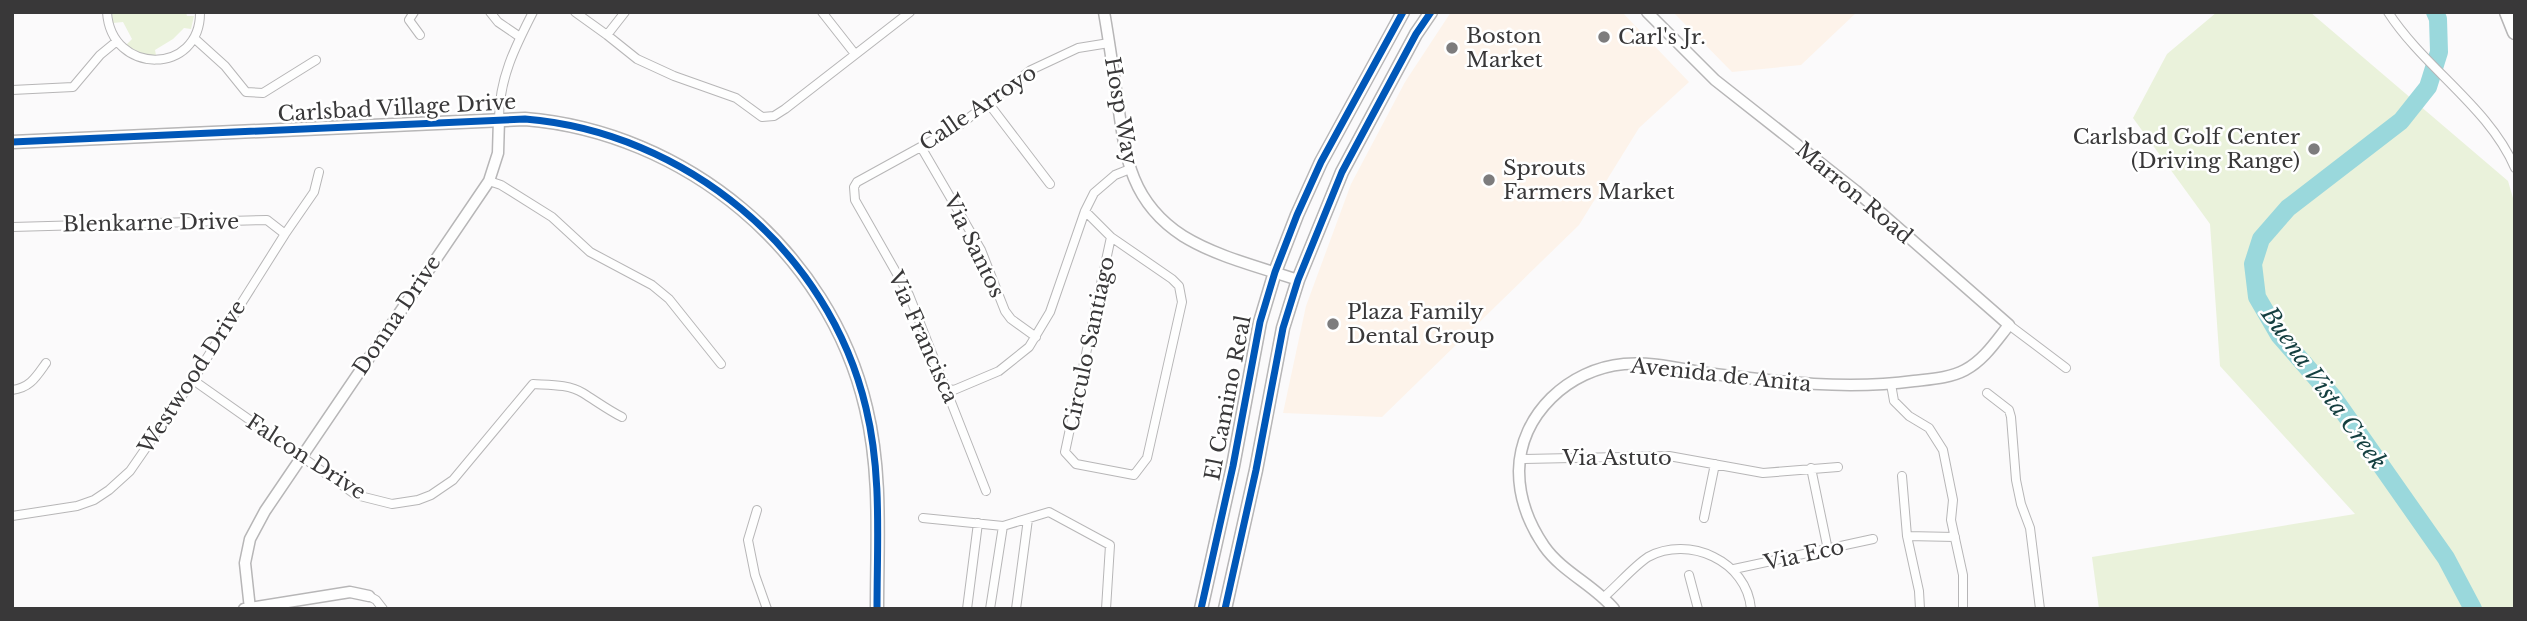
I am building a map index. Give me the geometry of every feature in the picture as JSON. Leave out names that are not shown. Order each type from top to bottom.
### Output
[{"type":"highway","points":[[2507,12],[2515,32]]},
{"type":"main road","name":"El Camino Real","points":[[1201,609],[1233,466],[1260,322],[1275,272],[1321,162],[1403,12]]},
{"type":"main road","name":"El Camino Real","points":[[1225,609],[1256,470],[1283,328],[1298,280],[1342,172],[1416,34],[1431,12]]},
{"type":"main road","name":"Carlsbad Village Drive","points":[[12,142],[499,119],[542,120],[618,138],[674,163],[696,175],[745,211],[770,235],[799,268],[840,336],[856,373],[877,468],[877,609]]},
{"type":"street","points":[[107,12],[111,32],[117,41],[134,56],[156,60],[175,55],[188,46],[199,27],[200,12]]},
{"type":"street","points":[[414,12],[409,20],[420,35]]},
{"type":"street","points":[[490,12],[498,22],[520,37]]},
{"type":"street","name":"Donna Drive","points":[[248,608],[245,563],[250,539],[300,457],[489,181],[498,153],[499,98],[509,61],[533,12]]},
{"type":"street","points":[[575,12],[637,59],[674,76],[736,98],[762,117],[774,116],[910,12]]},
{"type":"street","points":[[607,35],[625,12]]},
{"type":"street","points":[[821,12],[855,54]]},
{"type":"street","name":"Hosp Way","points":[[1104,12],[1126,158],[1141,192],[1154,209],[1184,236],[1209,249],[1298,280]]},
{"type":"street","name":"Marron Road","points":[[1647,12],[1715,80],[1856,191],[2009,325],[2066,368]]},
{"type":"street","points":[[2388,12],[2417,51],[2501,142],[2515,168]]},
{"type":"street","points":[[194,38],[225,66],[246,92],[263,93],[316,60]]},
{"type":"street","points":[[12,90],[73,87],[100,55],[117,41]]},
{"type":"street","name":"Calle Arroyo","points":[[854,187],[858,182],[957,127],[1031,70],[1078,48],[1109,43]]},
{"type":"street","points":[[989,104],[1050,184]]},
{"type":"street","name":"Via Santos","points":[[921,146],[981,250],[1005,311],[1036,337]]},
{"type":"street","points":[[948,389],[954,390],[999,371],[1029,347],[1050,312],[1085,211],[1094,193],[1115,175],[1130,169]]},
{"type":"street","name":"Westwood Drive","points":[[12,516],[77,506],[94,500],[110,490],[130,471],[193,380],[314,192],[319,172]]},
{"type":"street","points":[[489,181],[501,185],[552,217],[590,252],[652,285],[670,299],[721,364]]},
{"type":"street","name":"Via Francisca","points":[[854,187],[855,200],[909,295],[986,491]]},
{"type":"street","points":[[1085,211],[1111,237]]},
{"type":"street","name":"Blenkarne Drive","points":[[12,227],[267,220],[285,234]]},
{"type":"street","name":"Circulo Santiago","points":[[1111,237],[1172,279],[1179,286],[1182,302],[1147,458],[1134,475],[1076,464],[1065,452],[1111,237]]},
{"type":"street","name":"Avenida de Anita","points":[[1614,609],[1604,597],[1569,571],[1545,548],[1528,519],[1522,498],[1519,469],[1526,439],[1547,402],[1576,378],[1609,366],[1639,364],[1791,383],[1843,386],[1891,384],[1964,371],[1990,350],[2009,325]]},
{"type":"street","points":[[12,390],[23,389],[30,384],[46,363]]},
{"type":"street","name":"Falcon Drive","points":[[193,380],[356,495],[392,503],[418,500],[431,495],[453,480],[533,384],[561,386],[582,392],[622,416]]},
{"type":"street","points":[[1891,384],[1894,401],[1909,416],[1929,428],[1943,450],[1952,500],[1951,520],[1963,575],[1963,609]]},
{"type":"street","points":[[1987,393],[2009,410],[2011,417],[2016,480],[2030,528],[2040,609]]},
{"type":"street","name":"Via Astuto","points":[[1521,458],[1669,456],[1763,473],[1838,467]]},
{"type":"street","points":[[1704,518],[1715,464]]},
{"type":"street","points":[[1811,468],[1828,550]]},
{"type":"street","points":[[1902,476],[1908,536],[1920,609]]},
{"type":"street","points":[[757,510],[748,540],[755,576],[767,609]]},
{"type":"street","points":[[923,518],[1003,526],[1049,512],[1110,545],[1106,609]]},
{"type":"street","points":[[1016,609],[1028,519]]},
{"type":"street","points":[[967,609],[978,523]]},
{"type":"street","points":[[990,609],[1003,526]]},
{"type":"street","points":[[1908,536],[1955,537]]},
{"type":"street","name":"Via Eco","points":[[1734,569],[1873,540]]},
{"type":"street","points":[[1604,597],[1648,558],[1675,550],[1710,555],[1734,569],[1744,583],[1751,609]]},
{"type":"street","points":[[1689,575],[1698,609]]},
{"type":"street","points":[[248,608],[350,592],[369,596],[383,609]]},
{"type":"shaded area","points":[[1451,12],[1622,12],[1689,82],[1639,128],[1579,225],[1382,417],[1283,413],[1306,306],[1351,184],[1405,82]]},
{"type":"shaded area","points":[[1673,12],[1857,12],[1801,65],[1732,72]]},
{"type":"green space","points":[[112,12],[186,12],[187,16],[194,16],[191,29],[184,28],[173,39],[155,50],[156,55],[152,55],[140,53],[126,45],[132,39],[123,22],[113,23]]},
{"type":"green space","points":[[2217,12],[2310,12],[2508,181],[2515,205],[2515,609],[2099,609],[2092,557],[2355,514],[2220,366],[2210,224],[2133,118],[2167,54]]},
{"type":"waterway","name":"Buena Vista Creek","points":[[2435,12],[2438,19],[2439,52],[2428,87],[2401,121],[2288,208],[2261,239],[2253,264],[2257,297],[2279,335],[2333,397],[2446,558],[2473,609]]},
{"type":"cycle path","points":[[1201,609],[1233,466],[1260,322],[1275,272],[1321,162],[1403,12]]},
{"type":"cycle path","points":[[1225,609],[1256,470],[1283,328],[1298,280],[1342,172],[1416,34],[1431,12]]},
{"type":"cycle path","points":[[12,142],[525,119],[584,129],[641,147],[693,174],[742,209],[784,251],[820,298],[847,351],[866,408],[877,483],[877,609]]},
{"type":"place","name":"Carl's Jr.","points":[[1604,37]]},
{"type":"place","name":"Boston Market","points":[[1452,48]]},
{"type":"place","name":"Carlsbad Golf Center (Driving Range)","points":[[2314,149]]},
{"type":"place","name":"Sprouts Farmers Market","points":[[1489,180]]},
{"type":"place","name":"Plaza Family Dental Group","points":[[1333,324]]}]
